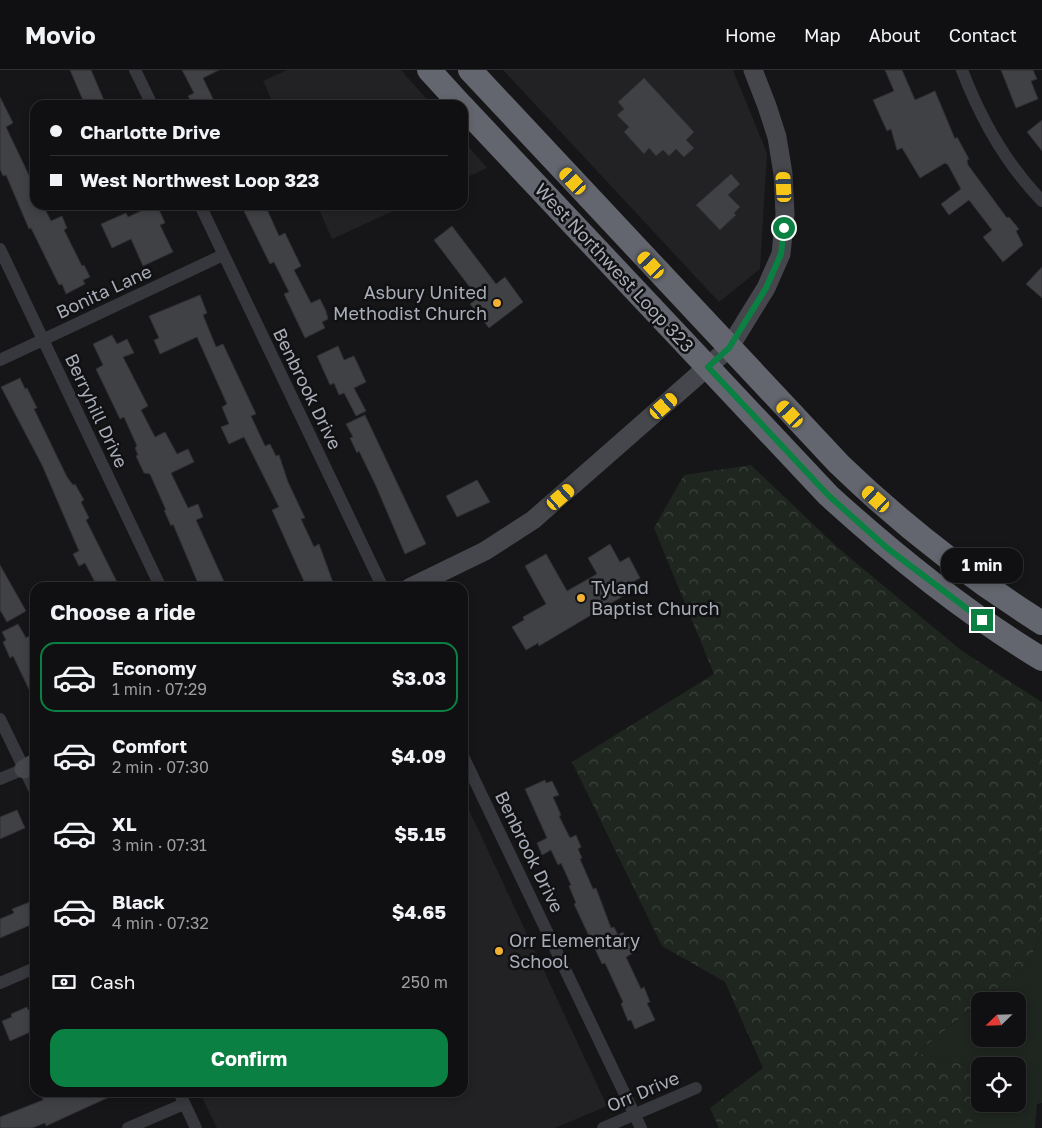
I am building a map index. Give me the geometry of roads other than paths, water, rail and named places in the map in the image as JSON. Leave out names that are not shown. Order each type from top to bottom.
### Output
[{"type":"highway","name":"West Northwest Loop 323","points":[[429,70],[456,100]]},
{"type":"highway","name":"West Northwest Loop 323","points":[[470,70],[814,440],[888,510],[965,571],[1042,623]]},
{"type":"highway","name":"West Northwest Loop 323","points":[[468,112],[828,495],[887,548],[949,597],[1042,659]]},
{"type":"street","points":[[135,70],[150,100]]},
{"type":"street","points":[[422,582],[485,552],[518,531],[561,497],[729,348],[766,288],[781,254],[785,214],[783,174],[777,137],[753,70]]},
{"type":"street","points":[[962,70],[978,110],[1021,176],[1042,201]]},
{"type":"street","name":"Benbrook Drive","points":[[202,210],[380,582]]},
{"type":"street","name":"Berryhill Drive","points":[[0,249],[158,582]]},
{"type":"street","name":"Bonita Lane","points":[[0,360],[224,255]]},
{"type":"street","points":[[0,718],[30,766],[0,779]]},
{"type":"street","name":"Benbrook Drive","points":[[468,766],[641,1128]]},
{"type":"street","points":[[0,983],[30,970]]},
{"type":"street","name":"Orr Drive","points":[[603,1128],[696,1088]]},
{"type":"street","points":[[128,1128],[182,1098],[196,1128]]},
{"type":"place","name":"Asbury United Methodist Church","points":[[497,303]]},
{"type":"place","name":"Tyland Baptist Church","points":[[581,598]]},
{"type":"place","name":"Orr Elementary School","points":[[499,951]]}]
